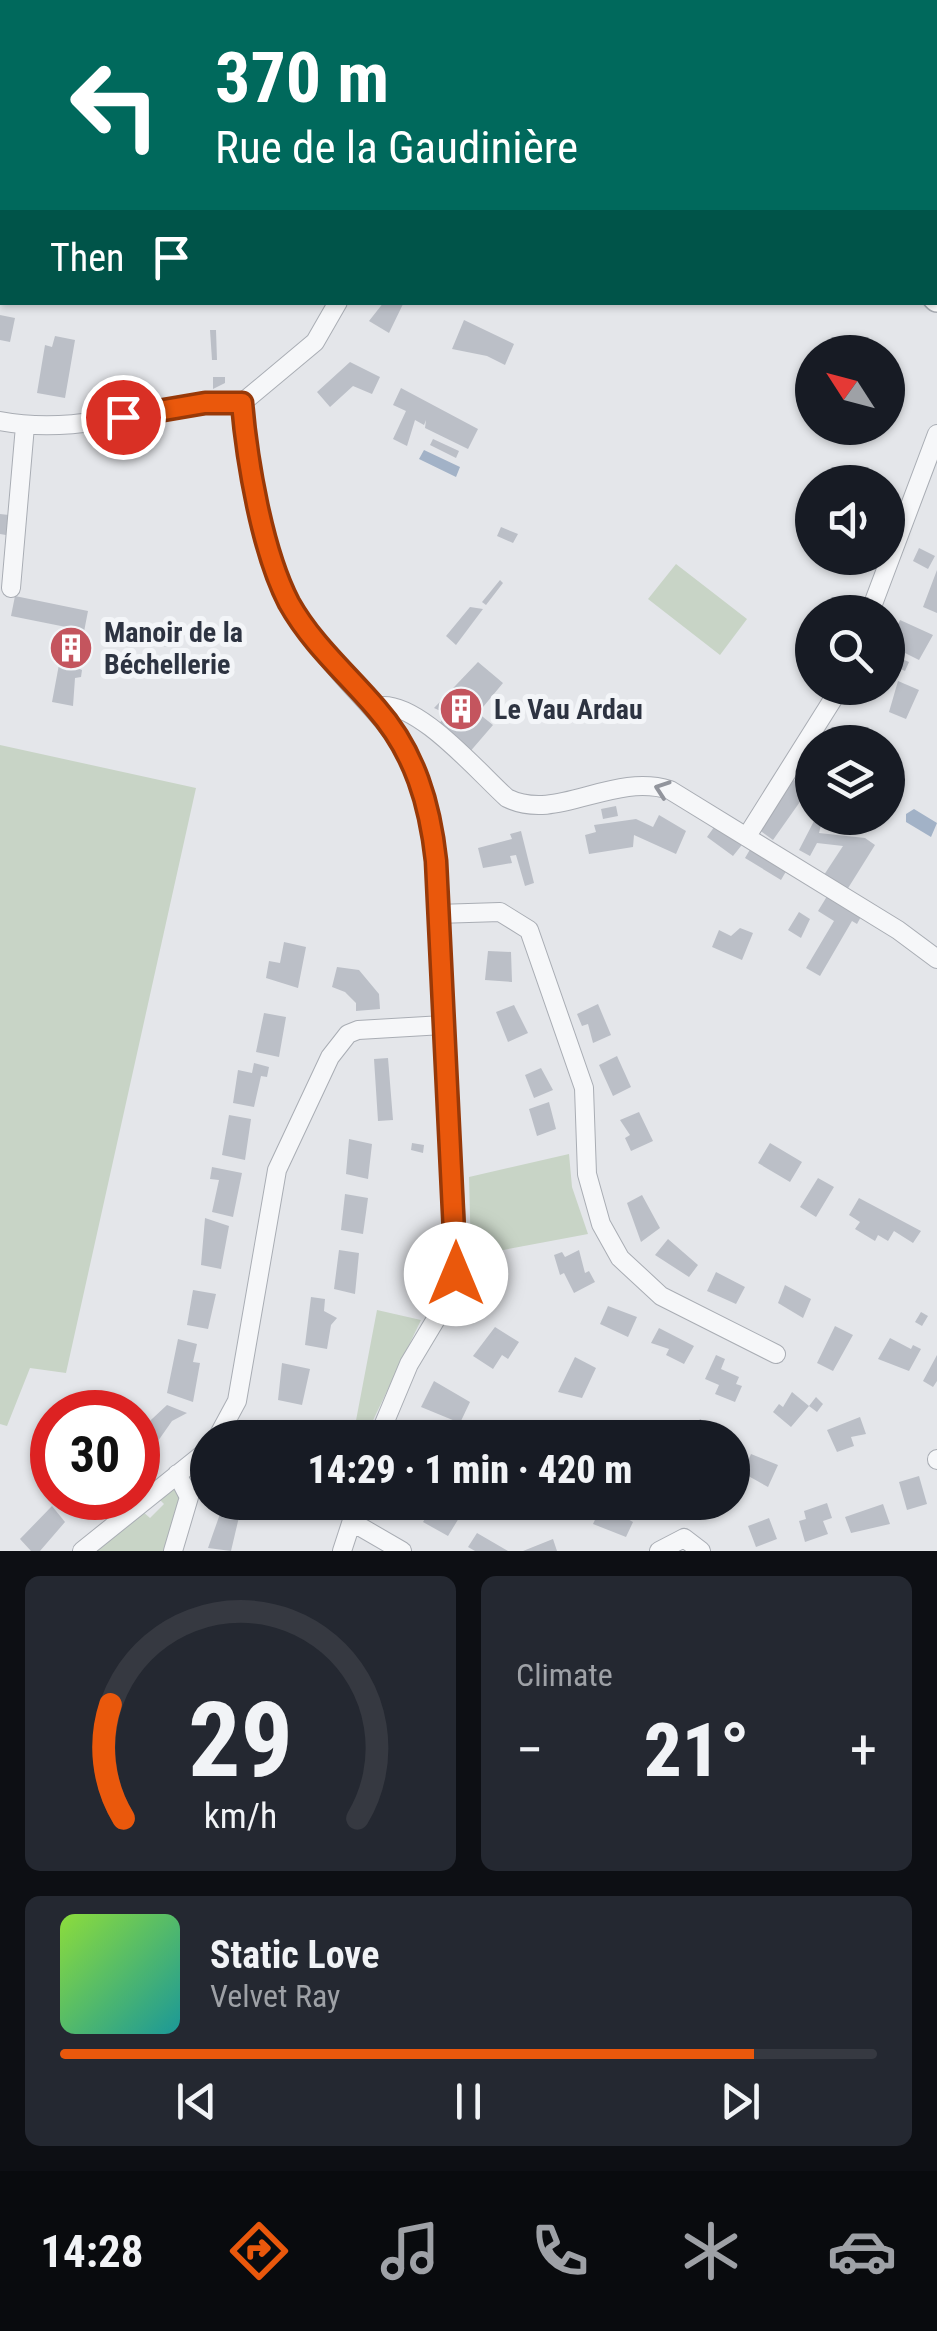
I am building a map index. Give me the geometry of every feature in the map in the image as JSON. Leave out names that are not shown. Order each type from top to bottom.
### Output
[{"type":"street","points":[[0,421],[26,426],[84,424],[205,403],[242,403],[316,342],[336,305]]},
{"type":"street","points":[[242,403],[263,518],[288,600],[327,657],[376,707],[415,768],[428,803],[456,1274],[448,1299],[410,1364],[386,1420]]},
{"type":"street","points":[[11,588],[26,426]]},
{"type":"street","points":[[876,595],[937,434]]},
{"type":"street","points":[[376,707],[390,703],[412,713],[507,798],[520,804],[540,808],[592,792],[648,784],[670,790],[937,959]]},
{"type":"street","points":[[747,836],[829,705]]},
{"type":"street","points":[[437,914],[500,912],[529,930],[539,950],[554,1013],[584,1088],[588,1174],[601,1224],[620,1258],[660,1296],[776,1354]]},
{"type":"street","points":[[226,1420],[237,1400],[277,1170],[330,1057],[348,1034],[358,1030],[443,1025]]},
{"type":"street","points":[[82,1551],[190,1464]]},
{"type":"street","points":[[173,1551],[189,1497],[177,1474]]},
{"type":"street","points":[[342,1551],[352,1522],[402,1551]]},
{"type":"street","points":[[659,1551],[684,1538],[701,1551]]},
{"type":"green space","points":[[676,564],[747,619],[720,655],[648,599]]},
{"type":"green space","points":[[0,745],[196,788],[66,1373],[30,1368],[7,1426],[0,1424]]},
{"type":"green space","points":[[569,1154],[572,1187],[588,1234],[471,1256],[469,1177]]},
{"type":"green space","points":[[377,1310],[421,1320],[373,1420],[356,1420]]},
{"type":"green space","points":[[176,1485],[184,1499],[167,1551],[94,1551],[130,1520],[160,1520],[164,1504],[160,1494]]},
{"type":"water","points":[[424,450],[460,467],[456,477],[419,459]]},
{"type":"water","points":[[914,809],[937,823],[931,837],[906,822],[906,814]]},
{"type":"building","points":[[382,305],[403,305],[389,333],[369,321]]},
{"type":"building","points":[[0,315],[15,318],[10,342],[0,340]]},
{"type":"building","points":[[464,320],[514,344],[505,365],[487,356],[452,349]]},
{"type":"building","points":[[210,330],[216,330],[217,360],[212,360]]},
{"type":"building","points":[[55,336],[75,340],[65,398],[37,393],[45,345],[52,347]]},
{"type":"building","points":[[350,362],[380,377],[372,394],[353,386],[330,407],[317,392]]},
{"type":"building","points":[[213,377],[225,377],[225,383],[213,389]]},
{"type":"building","points":[[401,388],[478,429],[468,449],[425,428],[426,420],[424,425],[415,420],[407,446],[393,439],[406,411],[393,405]]},
{"type":"building","points":[[433,439],[459,451],[456,458],[430,445]]},
{"type":"building","points":[[0,514],[9,515],[6,535],[0,534]]},
{"type":"building","points":[[501,527],[518,534],[513,543],[497,536]]},
{"type":"building","points":[[919,548],[935,556],[928,569],[913,561]]},
{"type":"building","points":[[937,570],[937,613],[923,607]]},
{"type":"building","points":[[500,580],[503,583],[486,605],[482,602]]},
{"type":"building","name":"Manoir de la Béchellerie","points":[[15,596],[88,611],[77,668],[82,670],[81,677],[75,678],[73,706],[52,702],[66,627],[11,616]]},
{"type":"building","points":[[470,607],[483,609],[456,645],[446,636]]},
{"type":"building","points":[[905,622],[933,635],[919,660],[905,653]]},
{"type":"building","points":[[153,626],[172,631],[168,647],[154,644],[155,638],[150,637]]},
{"type":"building","name":"Le Vau Ardau","points":[[478,662],[503,683],[478,713],[493,725],[468,754],[437,726],[447,714],[434,708]]},
{"type":"building","points":[[905,684],[919,690],[906,719],[889,712],[891,705],[905,705]]},
{"type":"building","points":[[795,781],[795,809],[773,840],[758,829]]},
{"type":"building","points":[[616,806],[618,816],[603,819],[601,809]]},
{"type":"building","points":[[659,815],[686,831],[676,854],[634,835],[633,847],[589,854],[585,835],[596,832],[594,825],[636,819],[653,827]]},
{"type":"building","points":[[717,823],[745,841],[733,856],[707,837]]},
{"type":"building","points":[[521,831],[534,883],[525,886],[516,855],[510,856],[512,863],[483,868],[478,848],[512,839],[510,834]]},
{"type":"building","points":[[807,835],[865,838],[875,845],[845,893],[822,878],[843,846],[817,843],[810,856],[799,850]]},
{"type":"building","points":[[752,846],[788,868],[781,880],[745,858]]},
{"type":"building","points":[[829,893],[863,913],[857,924],[852,921],[820,976],[806,968],[834,921],[818,911]]},
{"type":"building","points":[[799,912],[810,919],[801,938],[788,930]]},
{"type":"building","points":[[740,928],[753,933],[742,960],[712,947],[719,930],[731,936]]},
{"type":"building","points":[[284,942],[306,947],[298,988],[266,978],[269,961],[280,963]]},
{"type":"building","points":[[488,951],[511,952],[512,982],[485,980]]},
{"type":"building","points":[[337,967],[359,970],[379,994],[380,1009],[356,1011],[356,1003],[345,992],[332,987]]},
{"type":"building","points":[[598,1004],[611,1035],[593,1043],[588,1024],[582,1026],[577,1014]]},
{"type":"building","points":[[514,1005],[528,1033],[508,1042],[496,1012]]},
{"type":"building","points":[[264,1013],[286,1017],[279,1057],[256,1052]]},
{"type":"building","points":[[617,1056],[631,1087],[613,1096],[599,1065]]},
{"type":"building","points":[[388,1058],[393,1120],[378,1121],[374,1059]]},
{"type":"building","points":[[254,1063],[269,1067],[267,1077],[261,1076],[254,1107],[233,1103],[238,1070],[252,1073]]},
{"type":"building","points":[[541,1068],[553,1090],[534,1098],[525,1075]]},
{"type":"building","points":[[549,1102],[556,1129],[537,1136],[529,1109]]},
{"type":"building","points":[[639,1112],[653,1141],[631,1151],[625,1138],[630,1135],[620,1120]]},
{"type":"building","points":[[229,1115],[251,1119],[245,1160],[222,1155]]},
{"type":"building","points":[[349,1139],[372,1144],[368,1179],[346,1174]]},
{"type":"building","points":[[412,1143],[424,1145],[423,1153],[411,1150]]},
{"type":"building","points":[[770,1143],[802,1162],[790,1182],[758,1163]]},
{"type":"building","points":[[212,1167],[242,1173],[233,1217],[212,1212],[219,1180],[210,1179]]},
{"type":"building","points":[[818,1178],[834,1187],[816,1217],[800,1207]]},
{"type":"building","points":[[345,1194],[368,1198],[363,1234],[341,1230]]},
{"type":"building","points":[[642,1195],[660,1228],[641,1242],[627,1203]]},
{"type":"building","points":[[859,1198],[921,1231],[913,1243],[894,1231],[888,1241],[878,1235],[875,1241],[855,1229],[860,1222],[849,1215]]},
{"type":"building","points":[[205,1218],[229,1226],[221,1269],[201,1265]]},
{"type":"building","points":[[668,1239],[698,1265],[689,1277],[655,1255]]},
{"type":"building","points":[[339,1250],[359,1253],[355,1294],[334,1289]]},
{"type":"building","points":[[579,1250],[585,1273],[589,1271],[595,1282],[574,1293],[564,1273],[560,1275],[554,1255],[562,1252],[565,1257]]},
{"type":"building","points":[[716,1272],[745,1287],[736,1304],[707,1291]]},
{"type":"building","points":[[785,1285],[811,1299],[803,1318],[778,1303]]},
{"type":"building","points":[[193,1290],[216,1294],[208,1329],[187,1325]]},
{"type":"building","points":[[311,1297],[325,1299],[324,1311],[337,1318],[331,1325],[327,1349],[305,1345]]},
{"type":"building","points":[[608,1306],[637,1317],[628,1337],[600,1324]]},
{"type":"building","points":[[921,1312],[928,1316],[922,1326],[915,1322]]},
{"type":"building","points":[[835,1326],[853,1335],[833,1371],[817,1363]]},
{"type":"building","points":[[495,1327],[519,1342],[508,1359],[502,1355],[493,1369],[473,1356]]},
{"type":"building","points":[[659,1328],[694,1346],[684,1364],[666,1355],[669,1349],[651,1343]]},
{"type":"building","points":[[890,1338],[911,1349],[913,1345],[921,1349],[909,1371],[878,1359]]},
{"type":"building","points":[[178,1339],[197,1344],[193,1362],[200,1363],[193,1402],[167,1393]]},
{"type":"building","points":[[716,1355],[725,1359],[721,1369],[739,1377],[736,1384],[742,1386],[735,1402],[715,1394],[719,1385],[705,1379]]},
{"type":"building","points":[[937,1355],[937,1381],[933,1387],[923,1381]]},
{"type":"building","points":[[575,1357],[596,1368],[582,1398],[558,1392]]},
{"type":"building","points":[[282,1363],[310,1369],[302,1405],[278,1400]]},
{"type":"building","points":[[434,1381],[470,1402],[461,1420],[421,1407]]},
{"type":"building","points":[[792,1392],[809,1406],[791,1427],[773,1412],[779,1404],[783,1407]]},
{"type":"building","points":[[816,1397],[823,1404],[817,1412],[809,1406]]},
{"type":"building","points":[[167,1405],[187,1413],[172,1421],[160,1438],[160,1412]]},
{"type":"building","points":[[860,1417],[866,1434],[851,1437],[854,1446],[837,1452],[827,1430]]},
{"type":"building","points":[[750,1456],[778,1465],[768,1487],[750,1477]]},
{"type":"building","points":[[919,1476],[927,1504],[907,1510],[899,1482]]},
{"type":"building","points":[[827,1503],[832,1518],[823,1521],[828,1534],[805,1542],[799,1521],[806,1519],[804,1511]]},
{"type":"building","points":[[883,1504],[890,1524],[851,1533],[845,1517]]},
{"type":"building","points":[[769,1518],[777,1539],[756,1547],[748,1526]]},
{"type":"building","points":[[38,1520],[65,1522],[40,1551],[31,1551],[20,1539]]},
{"type":"building","points":[[218,1520],[238,1520],[231,1551],[208,1548]]},
{"type":"building","points":[[424,1520],[458,1520],[448,1536]]},
{"type":"building","points":[[595,1520],[633,1522],[626,1537],[593,1524]]},
{"type":"building","points":[[477,1533],[508,1551],[475,1551],[468,1547]]},
{"type":"building","points":[[553,1539],[557,1551],[523,1551]]},
{"type":"place","name":"Manoir de la Béchellerie","points":[[71,648]]},
{"type":"place","name":"Le Vau Ardau","points":[[461,709]]},
{"type":"route","points":[[123,417],[205,403],[242,403],[263,518],[276,571],[288,600],[327,657],[376,707],[415,768],[428,803],[436,861],[456,1274]]}]
